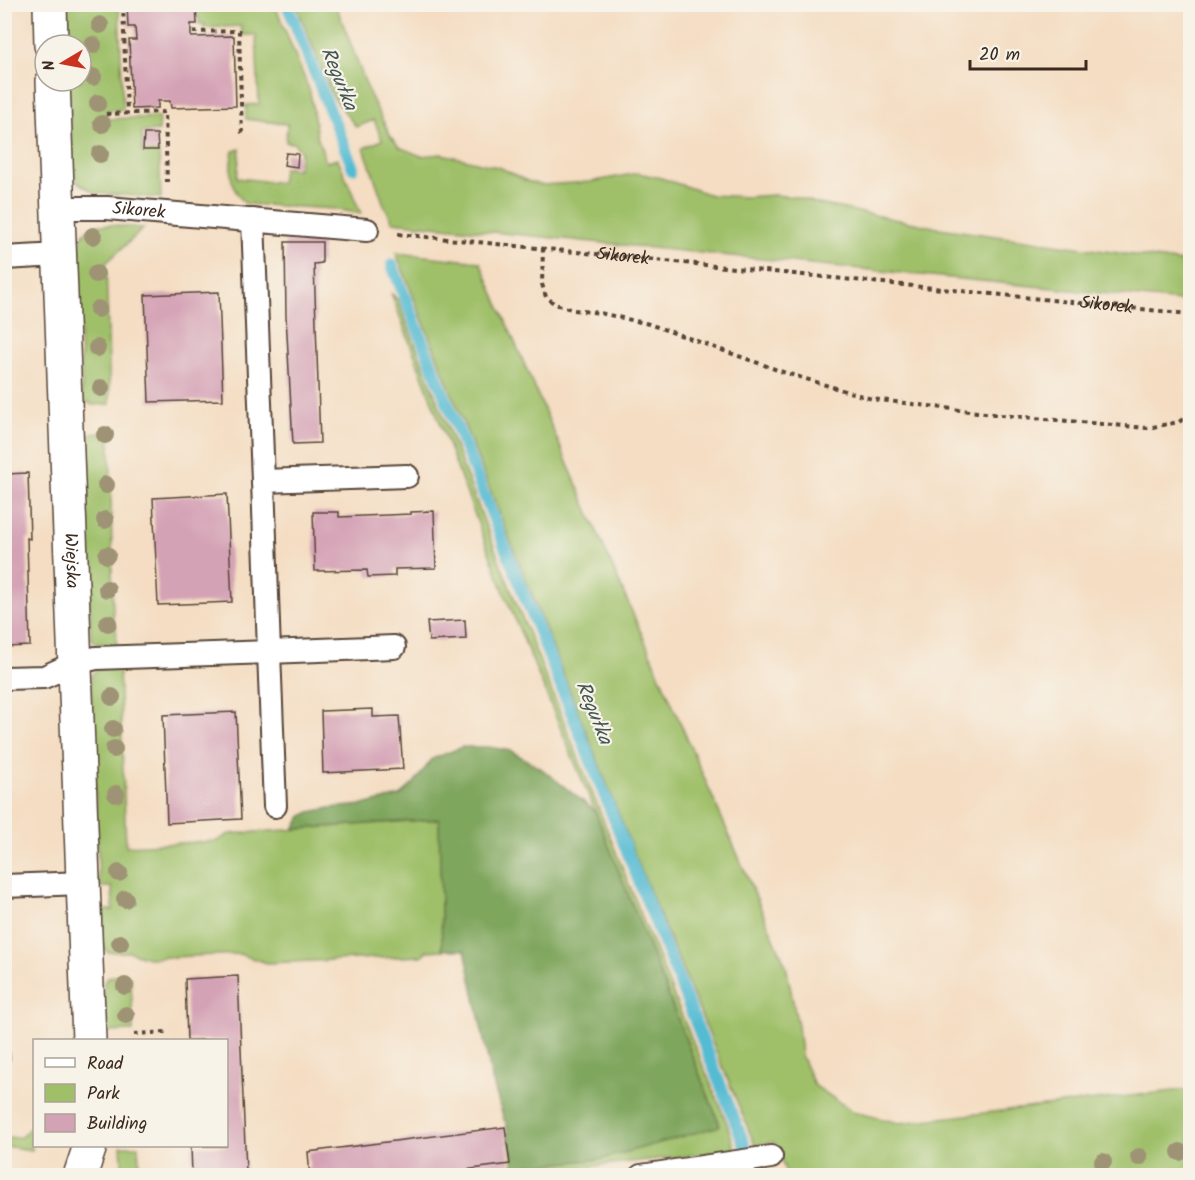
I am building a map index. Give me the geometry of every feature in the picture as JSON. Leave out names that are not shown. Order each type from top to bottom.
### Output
[{"type":"street","points":[[50,4],[51,33]]},
{"type":"street","name":"Wiejska","points":[[53,93],[89,1039]]},
{"type":"street","points":[[80,1176],[90,1147]]},
{"type":"lane","name":"Sikorek","points":[[57,208],[86,207],[367,230]]},
{"type":"lane","points":[[253,220],[275,806]]},
{"type":"lane","points":[[4,258],[59,255]]},
{"type":"lane","points":[[263,481],[407,476]]},
{"type":"lane","points":[[4,678],[44,677],[75,663],[96,658],[394,647]]},
{"type":"lane","points":[[4,886],[83,883]]},
{"type":"lane","points":[[641,1176],[771,1157]]},
{"type":"path","points":[[123,4],[127,114]]},
{"type":"path","points":[[193,32],[239,31],[242,137]]},
{"type":"path","points":[[106,114],[165,112],[167,184],[165,213]]},
{"type":"path","name":"Sikorek","points":[[367,230],[1191,315]]},
{"type":"path","points":[[543,248],[542,284],[546,297],[555,304],[574,310],[600,313],[649,324],[786,373],[872,399],[1001,415],[1147,428],[1179,422],[1191,414]]},
{"type":"path","points":[[134,1034],[167,1032]]},
{"type":"green space","points":[[67,5],[119,5],[123,110],[107,110],[107,119],[159,117],[159,131],[142,132],[142,152],[159,152],[161,198],[95,193],[77,182],[72,169],[69,93],[93,93],[93,33],[68,33]]},
{"type":"green space","points":[[198,5],[275,5],[310,92],[317,136],[326,162],[338,159],[361,214],[335,209],[246,204],[241,199],[232,180],[233,151],[240,149],[237,178],[281,183],[283,168],[298,169],[301,152],[294,143],[286,142],[287,124],[246,119],[246,105],[259,104],[256,35],[242,35],[241,26],[204,28],[204,24],[199,24]]},
{"type":"green space","points":[[296,5],[336,5],[370,95],[391,137],[399,147],[421,156],[442,154],[501,168],[527,181],[542,185],[590,182],[638,173],[661,178],[711,195],[796,197],[819,204],[939,228],[1190,263],[1190,302],[393,222],[384,205],[364,148],[382,140],[374,120],[356,127],[332,95]]},
{"type":"green space","points":[[95,225],[144,228],[106,263],[110,404],[93,405],[82,400],[77,251],[83,236]]},
{"type":"green space","points":[[396,253],[480,262],[786,966],[798,1026],[801,1055],[814,1085],[854,1112],[899,1123],[1190,1089],[1190,1175],[787,1175],[774,1142],[755,1145],[641,870]]},
{"type":"green space","points":[[391,293],[398,300],[505,575],[727,1123],[735,1149],[514,1175],[514,1167],[602,1159],[720,1125],[595,811],[505,595]]},
{"type":"green space","points":[[110,432],[113,620],[116,626],[117,644],[97,644],[91,639],[82,439],[89,434]]},
{"type":"green space","points":[[98,668],[119,668],[126,846],[217,841],[229,834],[439,819],[442,950],[426,951],[422,956],[267,963],[239,954],[148,958],[130,952],[108,952],[101,946],[100,910],[113,910],[112,887],[99,887],[91,676]]},
{"type":"green space","points":[[462,747],[489,747],[511,751],[542,769],[595,811],[720,1126],[602,1159],[514,1167],[506,1122],[492,1079],[465,950],[442,950],[439,819],[294,829],[302,816],[310,812],[363,805],[400,796],[414,783],[432,759]]},
{"type":"green space","points":[[108,977],[131,978],[133,1031],[105,1032],[104,982]]},
{"type":"green space","points":[[33,1125],[32,1150],[5,1146],[5,1138],[21,1137]]},
{"type":"green space","points":[[121,1147],[138,1147],[140,1175],[123,1175]]},
{"type":"building","points":[[127,4],[196,4],[197,24],[191,24],[191,37],[234,36],[236,106],[171,108],[170,101],[158,101],[158,108],[132,109],[129,40],[136,40],[135,27],[128,27]]},
{"type":"building","points":[[144,134],[157,134],[158,150],[143,150]]},
{"type":"building","points":[[286,153],[298,154],[297,167],[284,165]]},
{"type":"building","points":[[285,242],[322,242],[322,263],[314,264],[320,443],[293,444],[286,316]]},
{"type":"building","points":[[219,292],[223,400],[149,402],[145,295]]},
{"type":"building","points":[[28,473],[30,646],[4,647],[4,474]]},
{"type":"building","points":[[227,494],[232,602],[158,605],[153,498]]},
{"type":"building","points":[[434,511],[436,568],[395,569],[395,576],[368,577],[367,570],[315,571],[313,512],[339,512],[339,517]]},
{"type":"building","points":[[465,620],[466,639],[429,641],[427,622]]},
{"type":"building","points":[[373,709],[373,717],[399,716],[403,769],[323,773],[321,711]]},
{"type":"building","points":[[236,712],[241,819],[167,823],[163,715]]},
{"type":"building","points":[[238,976],[246,1171],[192,1174],[191,1147],[228,1147],[228,1039],[187,1039],[185,979]]},
{"type":"building","points":[[4,1010],[6,1010],[10,1060],[4,1060]]},
{"type":"building","points":[[505,1127],[510,1164],[417,1176],[310,1176],[308,1152]]},
{"type":"waterway","name":"Regułka","points":[[287,4],[353,168]]},
{"type":"waterway","name":"Regułka","points":[[392,265],[757,1176]]}]
